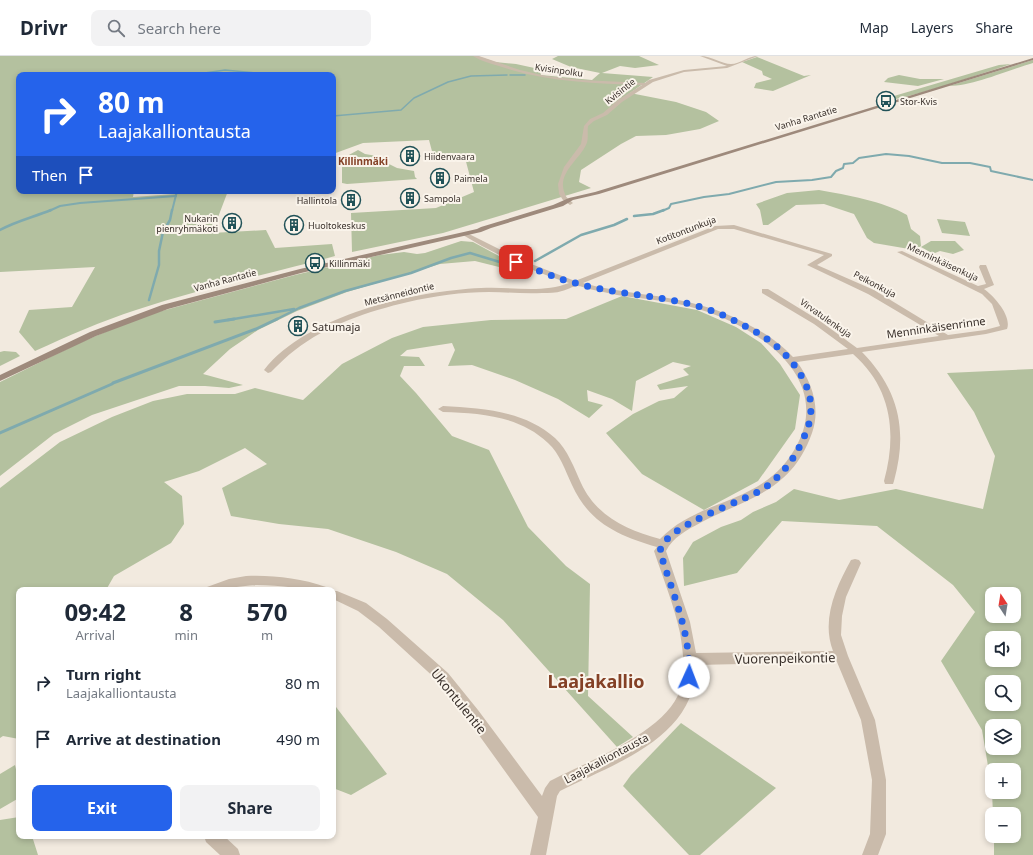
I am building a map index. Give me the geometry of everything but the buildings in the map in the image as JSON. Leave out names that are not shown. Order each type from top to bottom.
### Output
[{"type":"main road","name":"Vanha Rantatie","points":[[0,378],[93,334],[165,307],[300,271],[479,232],[488,227],[586,196],[1033,59]]},
{"type":"street","name":"Kvisinpolku","points":[[475,56],[544,77],[591,82],[644,84]]},
{"type":"street","points":[[702,56],[731,65]]},
{"type":"street","name":"Kvisintie","points":[[568,202],[561,196],[560,190],[562,177],[570,162],[584,144],[586,126],[592,120],[611,109],[615,104],[644,84],[676,73],[720,68],[756,56]]},
{"type":"street","name":"Kotitontunkuja","points":[[576,283],[717,227],[724,226],[734,227],[830,255]]},
{"type":"street","points":[[443,409],[476,410],[498,415],[520,421],[539,431],[562,454],[578,490],[592,510],[621,529],[640,538],[662,544],[672,534],[685,525],[752,496],[779,477],[790,465],[799,450],[808,430],[812,410],[808,390],[791,360],[764,337],[732,320],[704,308],[576,283],[516,262],[466,234]]},
{"type":"street","name":"Menninkäisenkuja","points":[[900,252],[912,255],[978,289]]},
{"type":"street","name":"Peikonkuja","points":[[830,255],[811,265],[871,292],[946,337]]},
{"type":"street","points":[[978,289],[990,285],[984,267]]},
{"type":"street","name":"Metsänneidontie","points":[[268,370],[295,347],[318,333],[362,314],[387,306],[444,293],[483,290],[552,290],[576,283]]},
{"type":"street","name":"Menninkäisenrinne","points":[[791,360],[986,332],[1004,327],[996,302],[989,295],[978,289]]},
{"type":"street","name":"Virvatulenkuja","points":[[765,291],[808,315],[855,350],[879,377],[889,396],[897,448],[889,481]]},
{"type":"street","name":"Laajakalliontausta","points":[[538,855],[550,793],[555,786],[638,744],[671,718],[680,706],[686,694],[690,659],[684,624],[660,551],[662,544]]},
{"type":"street","points":[[841,656],[834,636],[836,618],[843,584],[855,563]]},
{"type":"street","points":[[219,587],[233,582],[264,581],[313,587]]},
{"type":"street","name":"Ukontulentie","points":[[336,595],[362,607],[383,623],[443,677],[546,815]]},
{"type":"street","name":"Vuorenpeikontie","points":[[690,659],[841,656],[868,720],[879,780],[878,834],[870,855]]},
{"type":"street","points":[[215,839],[232,855]]},
{"type":"green space","points":[[0,56],[477,56],[495,62],[516,64],[539,69],[541,75],[592,80],[600,73],[571,67],[552,59],[558,56],[639,56],[659,65],[635,68],[620,66],[602,73],[653,77],[630,93],[676,102],[706,112],[719,121],[700,129],[666,135],[636,136],[581,170],[579,182],[591,188],[443,233],[352,252],[351,213],[436,208],[474,192],[464,154],[433,155],[429,140],[363,143],[336,153],[336,72],[16,72],[16,194],[134,194],[133,197],[175,194],[227,194],[212,233],[266,230],[275,248],[332,244],[335,256],[211,288],[123,314],[72,334],[35,351],[19,332],[29,310],[72,307],[95,267],[0,272]]},
{"type":"green space","points":[[757,57],[804,76],[811,75],[773,91],[754,88],[756,83],[772,79],[763,75],[762,71],[742,62]]},
{"type":"green space","points":[[1033,60],[1033,63],[991,77],[969,83],[949,86]]},
{"type":"green space","points":[[1011,64],[920,93],[886,101],[877,101],[999,65]]},
{"type":"green space","points":[[899,75],[920,79],[944,79],[918,86],[884,82],[888,78]]},
{"type":"green space","points":[[358,150],[365,154],[389,158],[389,164],[397,168],[414,171],[417,179],[347,184],[342,183],[342,161],[347,156]]},
{"type":"green space","points":[[819,190],[876,202],[907,215],[911,229],[920,236],[921,246],[915,250],[874,243],[867,238],[854,214],[824,204],[796,205],[768,225],[763,225],[760,210],[756,204],[787,193]]},
{"type":"green space","points":[[937,219],[965,222],[970,236],[942,233]]},
{"type":"green space","points":[[461,241],[473,242],[524,267],[499,267],[475,261],[440,264],[347,292],[297,311],[258,330],[230,349],[203,374],[243,385],[229,388],[179,386],[92,415],[54,434],[0,476],[0,382],[77,344],[143,316],[295,275],[380,255],[404,252],[417,254],[425,253]]},
{"type":"green space","points":[[931,241],[955,241],[964,250],[953,254],[940,251],[935,253],[921,247]]},
{"type":"green space","points":[[622,296],[697,310],[736,327],[761,343],[780,364],[800,395],[795,429],[758,481],[704,510],[642,474],[606,433],[633,414],[659,401],[674,398],[688,386],[660,390],[657,385],[689,375],[683,369],[691,366],[673,362],[636,381],[632,411],[612,399],[587,390],[588,401],[603,405],[589,418],[558,399],[515,380],[472,365],[448,366],[455,350],[452,343],[407,350],[400,356],[419,357],[425,366],[404,366],[400,376],[452,436],[489,450],[528,527],[566,566],[590,584],[588,696],[633,737],[617,747],[503,620],[447,574],[396,552],[328,529],[279,524],[231,516],[222,488],[267,464],[245,448],[199,471],[164,482],[182,496],[184,524],[171,543],[114,576],[108,587],[16,587],[16,738],[3,736],[0,738],[0,488],[60,442],[112,417],[153,401],[187,394],[235,394],[255,388],[303,400],[342,364],[392,338],[423,327],[491,320],[566,319]]},
{"type":"green space","points":[[0,352],[16,352],[20,356],[0,366]]},
{"type":"green space","points":[[1033,369],[1033,855],[994,855],[994,843],[1021,843],[1021,807],[993,807],[992,799],[1021,799],[1021,763],[988,763],[986,755],[1021,755],[1021,719],[985,719],[985,748],[982,730],[941,661],[975,612],[953,585],[877,526],[782,521],[737,573],[684,586],[683,558],[693,542],[721,527],[741,520],[753,512],[776,502],[794,489],[839,500],[896,489],[983,509],[995,456],[974,412],[947,373]]},
{"type":"green space","points":[[336,707],[387,774],[351,795],[336,789]]},
{"type":"green space","points":[[681,723],[776,788],[700,855],[689,855],[623,786],[631,775]]},
{"type":"green space","points":[[15,765],[16,800],[0,809],[0,774]]},
{"type":"green space","points":[[16,817],[16,839],[33,839],[38,855],[0,855],[0,820]]},
{"type":"waterway","points":[[212,72],[225,70],[246,72]]},
{"type":"waterway","points":[[336,116],[401,110],[414,98],[448,82],[471,76],[507,75]]},
{"type":"waterway","points":[[510,75],[525,75]]},
{"type":"waterway","points":[[662,211],[669,208],[671,204],[704,197],[729,194],[776,182],[812,180],[831,177],[836,171],[843,168],[844,164],[853,163],[859,158],[886,154],[909,156],[942,163],[970,163],[990,167],[991,171],[1033,180]]},
{"type":"waterway","points":[[49,211],[60,206],[80,203],[176,196]]},
{"type":"waterway","points":[[172,211],[176,196]]},
{"type":"waterway","points":[[0,230],[51,210]]},
{"type":"waterway","points":[[149,300],[159,265],[159,251],[163,232],[170,220],[172,210]]},
{"type":"waterway","points":[[634,216],[653,214],[664,210]]},
{"type":"waterway","points":[[535,261],[581,235],[614,225],[627,219]]},
{"type":"waterway","points":[[277,319],[299,308],[345,291],[411,273],[451,258],[470,253],[513,266]]},
{"type":"waterway","points":[[234,319],[294,309]]},
{"type":"waterway","points":[[215,322],[234,319]]},
{"type":"waterway","points":[[228,320],[234,319]]},
{"type":"waterway","points":[[113,383],[256,329],[277,319]]},
{"type":"waterway","points":[[0,433],[112,384]]},
{"type":"place","name":"Stor-Kvis","points":[[886,101]]},
{"type":"place","name":"Hiidenvaara","points":[[410,156]]},
{"type":"place","name":"Paimela","points":[[440,178]]},
{"type":"place","name":"Sampola","points":[[410,198]]},
{"type":"place","name":"Hallintola","points":[[351,200]]},
{"type":"place","name":"Nukarin pienryhmäkoti","points":[[232,223]]},
{"type":"place","name":"Huoltokeskus","points":[[294,225]]},
{"type":"place","name":"Killinmäki","points":[[315,263]]},
{"type":"place","name":"Satumaja","points":[[298,326]]},
{"type":"district","name":"Killinmäki","points":[[363,161]]},
{"type":"district","name":"Laajakallio","points":[[596,681]]},
{"type":"route","points":[[516,262],[576,283],[704,308],[732,320],[764,337],[791,360],[804,380],[811,401],[811,419],[799,450],[790,465],[779,477],[752,496],[685,525],[672,534],[662,544],[660,551],[686,631],[690,659],[689,677]]}]
